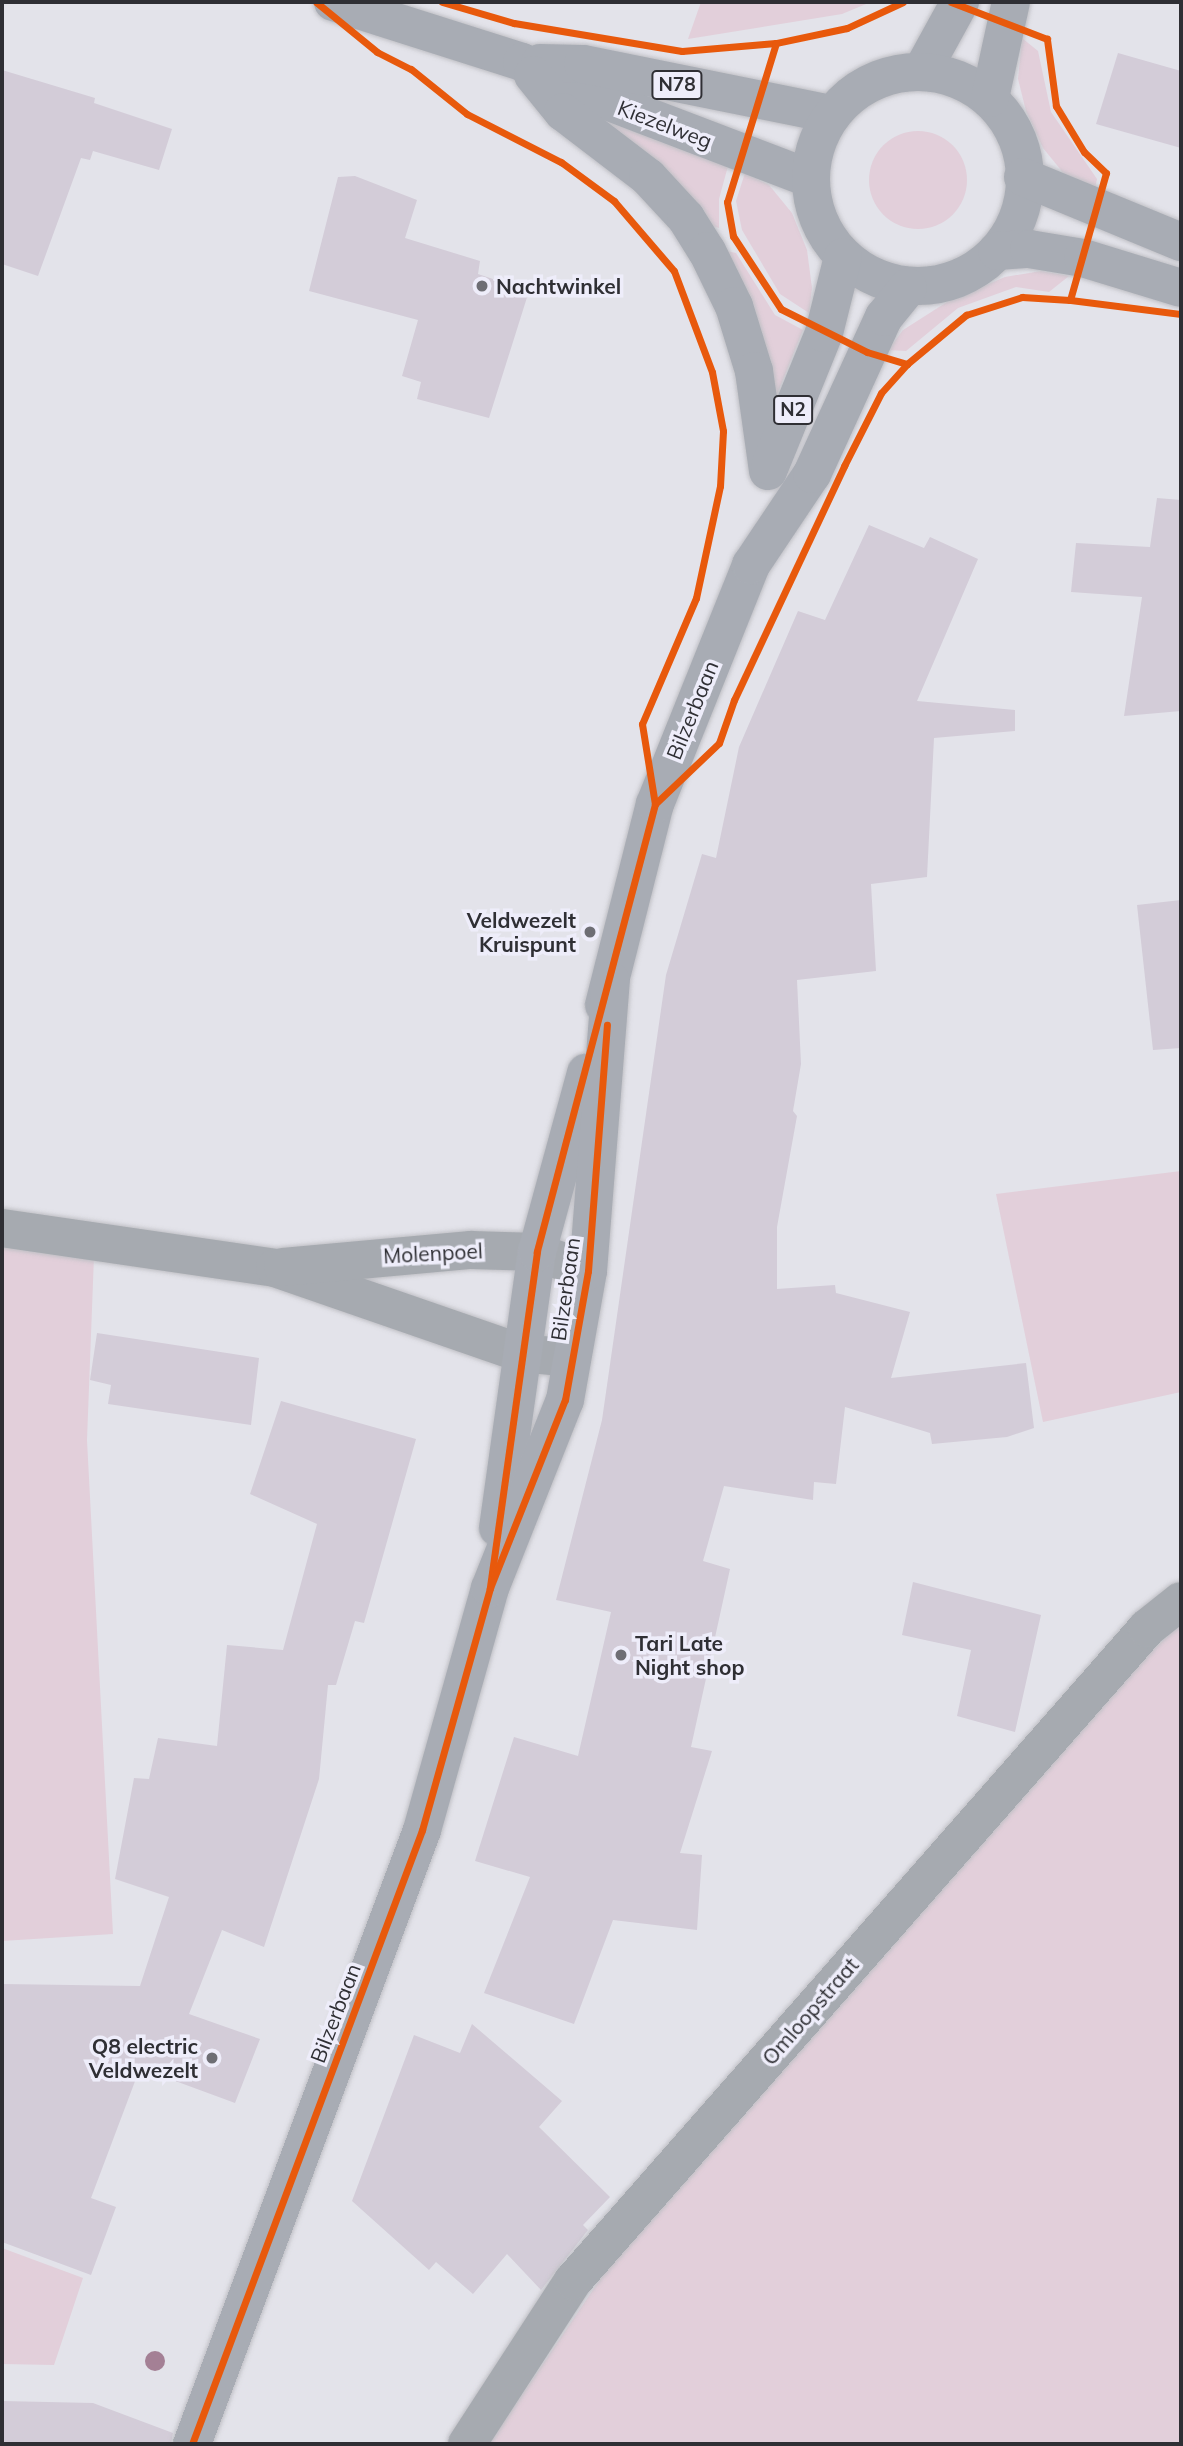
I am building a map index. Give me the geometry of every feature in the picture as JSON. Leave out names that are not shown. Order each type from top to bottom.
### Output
[{"type":"main road","name":"Kiezelweg","points":[[333,2],[523,62],[578,90],[811,179]]},
{"type":"main road","points":[[922,71],[960,2]]},
{"type":"main road","points":[[990,98],[1011,2]]},
{"type":"main road","name":"Kiezelweg","points":[[523,62],[583,64],[830,114]]},
{"type":"main road","points":[[523,62],[563,112],[648,177],[686,218],[707,251],[734,306],[754,371],[768,471]]},
{"type":"main road","points":[[922,71],[958,79],[990,98],[1018,137],[1023,177],[1018,213],[997,251],[966,276],[908,287],[874,276],[843,257],[821,225],[811,179],[815,151],[830,114],[874,80],[922,71]]},
{"type":"main road","points":[[1023,177],[1181,242]]},
{"type":"main road","points":[[997,251],[1029,249],[1083,258],[1181,288]]},
{"type":"main road","name":"Bilzerbaan","points":[[490,1588],[537,1252],[611,981],[655,804],[751,565],[768,471],[824,333],[843,257]]},
{"type":"main road","name":"Bilzerbaan","points":[[751,565],[812,474],[884,317],[908,287]]},
{"type":"main road","name":"Bilzerbaan","points":[[199,2444],[422,1830],[490,1588],[565,1400],[588,1271],[611,981]]},
{"type":"street","name":"Molenpoel","points":[[2,1228],[275,1268],[521,1353],[572,1358]]},
{"type":"street","name":"Molenpoel","points":[[275,1268],[416,1253],[537,1252],[588,1271]]},
{"type":"street","name":"Omloopstraat","points":[[467,2444],[573,2281],[1147,1628],[1181,1601]]},
{"type":"shaded area","points":[[701,2],[871,2],[842,14],[688,39]]},
{"type":"shaded area","points":[[1022,38],[1038,51],[1051,112],[1097,179],[1094,193],[1069,180],[1043,148],[1026,111],[1018,79]]},
{"type":"shaded area","points":[[571,103],[728,166],[719,199],[719,228],[708,225]]},
{"type":"shaded area","points":[[918,131],[937,135],[953,145],[963,161],[967,180],[963,199],[953,215],[937,225],[918,229],[899,225],[883,215],[873,199],[869,180],[873,161],[883,145],[899,135]]},
{"type":"shaded area","points":[[745,173],[769,185],[792,213],[807,250],[812,288],[809,313],[780,294],[742,230],[736,201]]},
{"type":"shaded area","points":[[727,251],[736,253],[775,315],[803,330],[774,402]]},
{"type":"shaded area","points":[[1041,271],[1069,276],[1049,292],[1016,287],[958,308],[906,351],[888,350],[903,330],[947,302],[1005,277]]},
{"type":"shaded area","points":[[1181,1171],[1181,1392],[1043,1422],[996,1194]]},
{"type":"shaded area","points":[[2,1244],[94,1256],[87,1440],[113,1934],[2,1941]]},
{"type":"shaded area","points":[[1181,1624],[1181,2444],[489,2444],[603,2275],[1131,1670]]},
{"type":"shaded area","points":[[2,2248],[83,2278],[54,2365],[2,2364]]},
{"type":"building","points":[[1118,53],[1181,71],[1181,148],[1096,124]]},
{"type":"building","points":[[2,70],[95,98],[94,103],[172,129],[159,170],[93,151],[90,160],[81,158],[38,276],[2,264]]},
{"type":"building","points":[[355,176],[417,200],[405,238],[480,261],[478,274],[529,291],[489,418],[417,399],[421,382],[402,376],[418,320],[309,291],[338,177]]},
{"type":"building","points":[[1157,498],[1181,500],[1181,711],[1124,716],[1142,597],[1071,592],[1076,543],[1150,547]]},
{"type":"building","points":[[869,525],[924,548],[930,537],[978,559],[917,701],[1015,710],[1015,731],[934,738],[927,877],[871,884],[876,971],[797,980],[801,1064],[793,1111],[797,1116],[777,1227],[777,1289],[835,1285],[836,1293],[910,1312],[891,1378],[1026,1363],[1034,1428],[1007,1437],[932,1444],[930,1433],[845,1407],[836,1484],[814,1482],[813,1500],[724,1486],[703,1561],[730,1569],[691,1747],[712,1751],[680,1853],[702,1855],[697,1930],[613,1920],[574,2024],[484,1993],[530,1877],[475,1861],[514,1737],[578,1756],[611,1612],[556,1600],[602,1420],[666,975],[702,854],[716,858],[739,747],[798,611],[825,620]]},
{"type":"building","points":[[1181,900],[1181,1048],[1153,1050],[1137,905]]},
{"type":"building","points":[[97,1333],[259,1358],[251,1425],[108,1404],[111,1385],[90,1380]]},
{"type":"building","points":[[281,1401],[416,1439],[364,1623],[355,1621],[336,1685],[328,1685],[319,1779],[264,1947],[222,1930],[189,2014],[260,2039],[235,2103],[140,2068],[91,2198],[116,2207],[91,2275],[2,2242],[2,1984],[140,1986],[169,1897],[115,1879],[134,1778],[149,1779],[158,1738],[217,1746],[227,1645],[283,1650],[317,1524],[250,1494]]},
{"type":"building","points":[[913,1582],[1041,1615],[1015,1732],[957,1716],[971,1650],[902,1635]]},
{"type":"building","points":[[472,2024],[562,2101],[539,2127],[610,2197],[583,2225],[588,2230],[541,2290],[507,2254],[473,2294],[436,2262],[429,2270],[352,2201],[414,2035],[460,2053]]},
{"type":"building","points":[[2,2401],[93,2403],[173,2433],[171,2444],[2,2444]]},
{"type":"cycle path","points":[[316,2],[377,52],[411,69],[467,114],[561,162],[614,201],[674,271],[712,372],[723,431],[720,486],[696,598],[642,724],[655,804],[537,1252],[490,1588]]},
{"type":"cycle path","points":[[442,2],[514,23],[682,51],[776,43]]},
{"type":"cycle path","points":[[903,2],[847,28],[776,43],[727,202],[733,236],[781,309],[867,352],[907,364],[966,315],[1022,297],[1070,300],[1106,173],[1084,152],[1056,106],[1047,39],[951,2]]},
{"type":"cycle path","points":[[1070,300],[1181,314]]},
{"type":"cycle path","points":[[655,804],[719,743],[734,700],[844,466],[881,393],[907,364]]},
{"type":"cycle path","points":[[192,2444],[422,1830],[490,1588],[565,1400],[588,1271],[607,1025]]},
{"type":"place","name":"Nachtwinkel","points":[[482,286]]},
{"type":"place","name":"Veldwezelt Kruispunt","points":[[590,932]]},
{"type":"place","name":"Tari Late Night shop","points":[[621,1655]]},
{"type":"place","name":"Q8 electric Veldwezelt","points":[[212,2058]]}]
